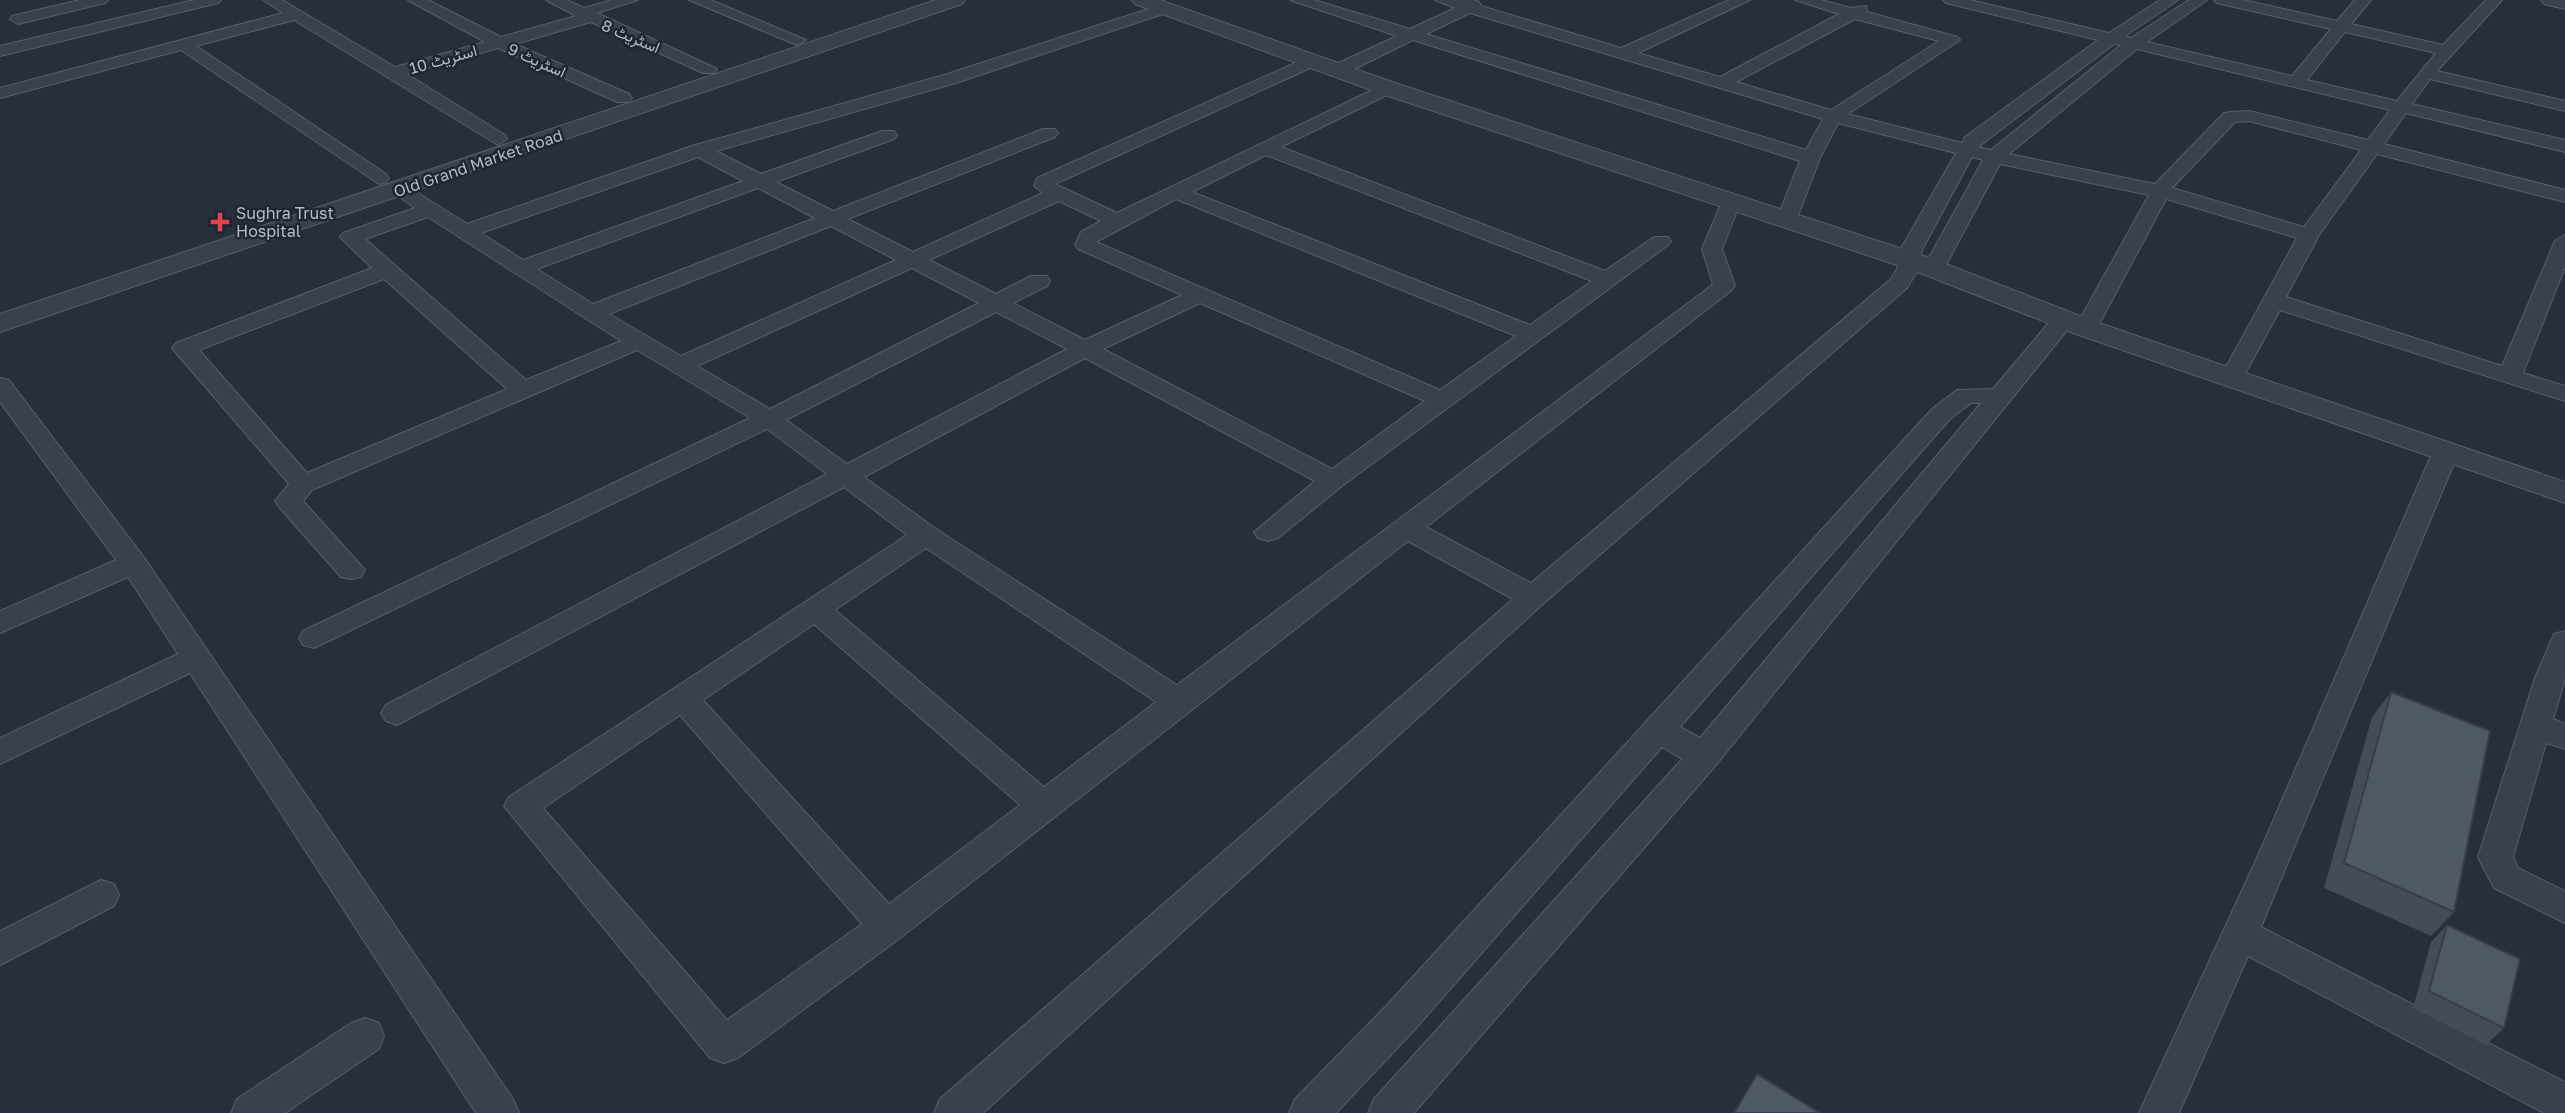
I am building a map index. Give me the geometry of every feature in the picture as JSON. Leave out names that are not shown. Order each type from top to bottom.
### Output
[{"type":"street","points":[[18,19],[100,0]]},
{"type":"street","points":[[0,51],[213,0]]},
{"type":"street","name":"اسٹریٹ 10","points":[[271,0],[393,73],[499,43],[630,0]]},
{"type":"street","name":"اسٹریٹ 9","points":[[416,0],[499,43],[623,98]]},
{"type":"street","name":"اسٹریٹ 8","points":[[554,0],[584,16],[709,69]]},
{"type":"street","points":[[696,0],[798,40]]},
{"type":"street","name":"Old Grand Market Road","points":[[0,323],[389,184],[498,139],[918,0]]},
{"type":"street","name":"Old Grand Market Road","points":[[0,303],[389,184],[955,0]]},
{"type":"street","points":[[1298,0],[1811,158]]},
{"type":"street","points":[[1443,0],[1833,116],[1994,157],[2160,191],[2309,235]]},
{"type":"street","points":[[1338,70],[1485,0]]},
{"type":"street","points":[[1621,54],[1742,0]]},
{"type":"street","points":[[1786,221],[1811,158],[1833,116],[1952,40],[1803,0]]},
{"type":"street","points":[[1719,83],[1876,0]]},
{"type":"street","points":[[1951,0],[2110,39],[2297,80],[2565,146]]},
{"type":"street","points":[[954,1113],[1533,597],[1899,283],[1913,264],[1967,150],[1984,131],[2110,39],[2170,0]]},
{"type":"street","points":[[1913,264],[1938,260],[1994,157],[2133,44],[2199,0]]},
{"type":"street","points":[[2222,0],[2449,51]]},
{"type":"street","points":[[2297,80],[2363,0]]},
{"type":"street","points":[[2233,376],[2309,235],[2426,73],[2494,0]]},
{"type":"street","points":[[2551,0],[2565,3]]},
{"type":"street","points":[[467,231],[699,150],[950,79],[1153,5],[1387,88],[1913,264],[2075,324],[2233,376],[2565,493]]},
{"type":"street","points":[[0,93],[295,15]]},
{"type":"street","points":[[184,45],[389,184],[433,209],[591,313],[769,419],[926,535],[1178,701]]},
{"type":"street","points":[[1117,221],[1044,186],[1047,179],[1311,61]]},
{"type":"street","points":[[393,73],[498,139]]},
{"type":"street","points":[[2426,73],[2565,105]]},
{"type":"street","points":[[1387,88],[1088,236],[1086,245],[1445,401]]},
{"type":"street","points":[[1388,1113],[1704,756],[1999,397],[2075,324],[2160,191],[2230,117],[2249,116],[2565,196]]},
{"type":"street","points":[[591,313],[1049,133]]},
{"type":"street","points":[[522,267],[888,135]]},
{"type":"street","points":[[1266,148],[1608,281]]},
{"type":"street","points":[[699,150],[1333,480]]},
{"type":"street","points":[[1175,192],[1534,335]]},
{"type":"street","points":[[681,365],[908,259],[1058,194]]},
{"type":"street","points":[[926,535],[521,806],[724,1045],[887,927],[1178,701],[1715,294],[1724,285],[1712,249],[1730,203]]},
{"type":"street","points":[[433,209],[349,237],[523,390]]},
{"type":"street","points":[[1268,531],[1333,480],[1445,401],[1661,241]]},
{"type":"street","points":[[2510,376],[2565,241]]},
{"type":"street","points":[[303,484],[184,348],[387,270]]},
{"type":"street","points":[[314,638],[769,419],[1040,281]]},
{"type":"street","points":[[397,713],[1085,349],[1202,294]]},
{"type":"street","points":[[2272,300],[2565,394]]},
{"type":"street","points":[[351,570],[288,501],[303,484],[640,341]]},
{"type":"street","points":[[0,385],[133,563],[499,1113]]},
{"type":"street","points":[[1309,1113],[1403,1015],[1941,414],[1966,395],[1999,397]]},
{"type":"street","points":[[2159,1113],[2240,934],[2446,451]]},
{"type":"street","points":[[1406,528],[1533,597]]},
{"type":"street","points":[[0,623],[133,563]]},
{"type":"street","points":[[815,609],[1043,806]]},
{"type":"street","points":[[2565,641],[2550,731],[2495,857],[2506,877],[2565,908]]},
{"type":"street","points":[[0,752],[197,657]]},
{"type":"street","points":[[683,698],[887,927]]},
{"type":"street","points":[[1659,730],[1704,756]]},
{"type":"street","points":[[0,949],[101,895]]},
{"type":"street","points":[[2240,934],[2565,1103]]},
{"type":"street","points":[[251,1113],[365,1036]]},
{"type":"building","points":[[2391,692],[2490,731],[2454,912],[2344,863]]},
{"type":"building","points":[[2447,925],[2520,959],[2504,1028],[2429,991]]},
{"type":"building","points":[[1757,1074],[1820,1113],[1734,1113]]},
{"type":"place","name":"Sughra Trust Hospital","points":[[220,222]]}]
